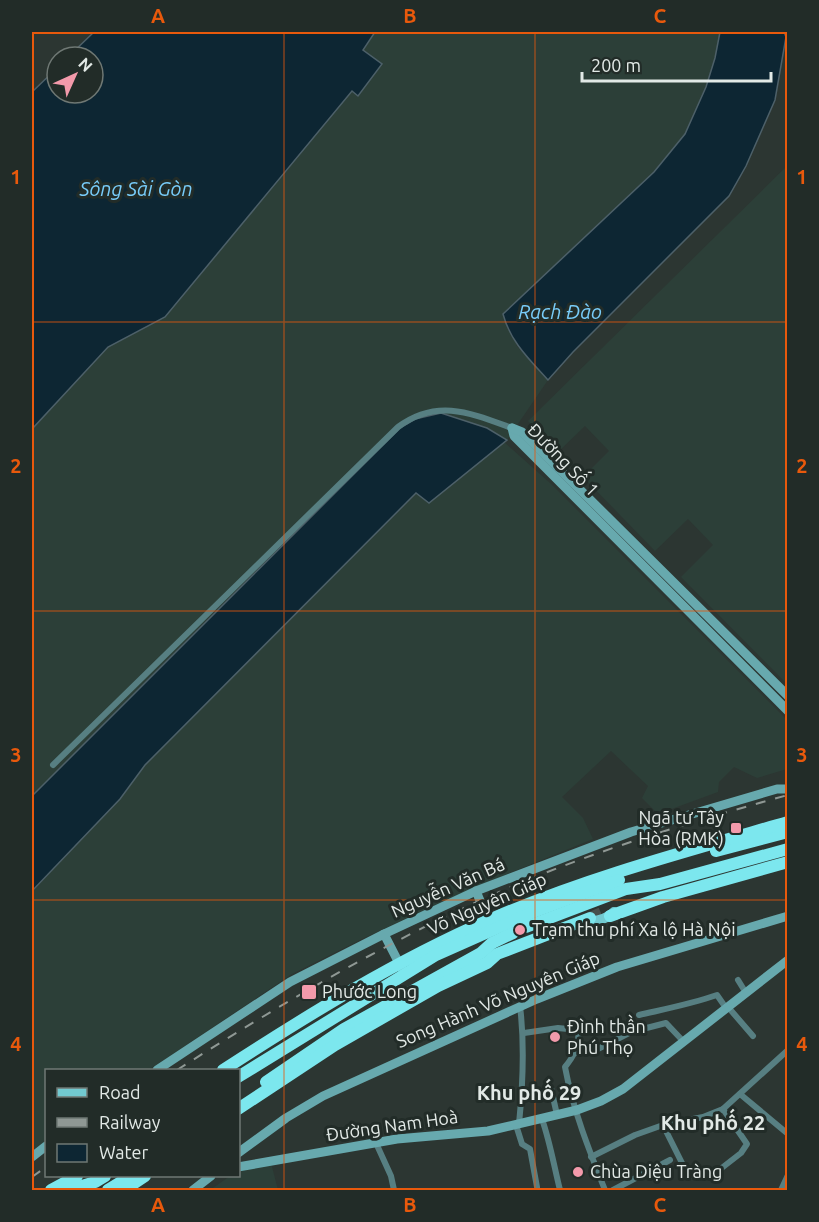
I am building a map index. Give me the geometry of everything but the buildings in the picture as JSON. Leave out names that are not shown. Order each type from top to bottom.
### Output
[{"type":"highway","name":"Võ Nguyên Giáp","points":[[240,1076],[446,941],[488,920],[593,879],[788,822]]},
{"type":"highway","name":"Võ Nguyên Giáp","points":[[226,1069],[306,1016],[378,975],[402,969],[531,913],[609,883],[788,832]]},
{"type":"highway","name":"Võ Nguyên Giáp","points":[[526,927],[610,894],[660,884],[788,849]]},
{"type":"highway","points":[[610,912],[788,862]]},
{"type":"highway","points":[[610,912],[660,884]]},
{"type":"highway","points":[[240,1108],[335,1045],[438,986],[487,963],[497,954],[590,918]]},
{"type":"highway","name":"Võ Nguyên Giáp","points":[[240,1099],[344,1029],[513,933]]},
{"type":"highway","points":[[436,955],[446,941]]},
{"type":"highway","points":[[481,953],[497,954]]},
{"type":"highway","points":[[51,1191],[77,1177]]},
{"type":"highway","points":[[70,1190],[78,1177]]},
{"type":"highway","points":[[70,1190],[103,1177]]},
{"type":"highway","points":[[108,1191],[129,1177]]},
{"type":"highway","points":[[124,1191],[131,1177]]},
{"type":"highway","points":[[124,1191],[144,1177]]},
{"type":"main road","name":"Đường Số 1","points":[[512,428],[522,432],[788,696]]},
{"type":"main road","name":"Đường Số 1","points":[[512,428],[514,436],[788,711]]},
{"type":"main road","name":"Nguyễn Văn Bá","points":[[160,1069],[290,982],[384,934],[477,891],[632,832],[777,789],[788,783]]},
{"type":"main road","name":"Nguyễn Văn Bá","points":[[777,789],[788,789]]},
{"type":"main road","points":[[477,891],[488,920]]},
{"type":"main road","points":[[575,923],[589,923],[610,912]]},
{"type":"main road","name":"Song Hành Võ Nguyên Giáp","points":[[240,1152],[286,1118],[323,1096],[520,1006],[617,967],[788,916]]},
{"type":"main road","points":[[384,934],[402,969]]},
{"type":"main road","name":"Đường Nam Hoà","points":[[240,1167],[397,1138],[488,1131],[577,1110],[601,1101],[623,1089],[788,960]]},
{"type":"main road","points":[[32,1157],[45,1147]]},
{"type":"main road","points":[[193,1191],[210,1177]]},
{"type":"street","points":[[53,765],[398,427],[410,418],[436,409],[476,415],[512,428]]},
{"type":"street","points":[[738,980],[746,993]]},
{"type":"street","points":[[639,1015],[670,1007],[685,1006],[717,995],[753,1036]]},
{"type":"street","points":[[520,1006],[524,1033],[524,1069],[517,1124],[522,1144],[530,1149],[537,1186]]},
{"type":"street","points":[[575,1053],[596,1051],[631,1032],[666,1023],[683,1041]]},
{"type":"street","points":[[524,1033],[558,1028],[578,1030],[578,1044],[575,1053],[565,1067],[570,1092],[591,1157],[605,1191]]},
{"type":"street","points":[[591,1157],[635,1135],[663,1125],[703,1117],[723,1109],[788,1050]]},
{"type":"street","points":[[550,1088],[557,1115]]},
{"type":"street","points":[[740,1094],[788,1134]]},
{"type":"street","points":[[714,1174],[733,1160],[746,1145],[745,1140],[723,1109]]},
{"type":"street","points":[[542,1119],[550,1142],[560,1191]]},
{"type":"street","points":[[663,1125],[689,1177]]},
{"type":"street","points":[[376,1143],[391,1176],[394,1191]]},
{"type":"street","points":[[613,1191],[670,1160]]},
{"type":"street","points":[[781,1191],[788,1175]]},
{"type":"shaded area","points":[[375,32],[720,32],[706,87],[685,134],[516,345],[548,380],[507,440],[487,428],[441,413],[400,428],[32,796],[32,429],[108,347],[165,317],[352,91],[358,95],[363,50]]},
{"type":"shaded area","points":[[787,166],[787,684],[681,577],[713,545],[688,519],[655,551],[583,477],[609,451],[585,426],[558,452],[528,421]]},
{"type":"shaded area","points":[[504,442],[550,483],[787,720],[787,769],[757,778],[734,767],[719,782],[718,792],[658,814],[642,798],[648,786],[611,751],[562,797],[583,818],[593,839],[471,889],[292,974],[150,1069],[45,1069],[45,1142],[32,1151],[32,891],[120,799],[145,765],[417,493],[429,503]]},
{"type":"shaded area","points":[[271,1163],[278,1190],[210,1190],[229,1177],[240,1177],[240,1170]]},
{"type":"water","name":"Sông Sài Gòn","points":[[94,32],[375,32],[363,50],[382,64],[358,96],[352,91],[165,317],[108,347],[32,429],[32,92],[45,80],[45,105],[105,105],[105,45],[80,45]]},
{"type":"water","name":"Rạch Đào","points":[[720,32],[784,32],[786,37],[775,100],[746,166],[729,196],[573,352],[548,380],[515,341],[503,314],[654,172],[685,134],[706,87]]},
{"type":"water","points":[[441,413],[487,428],[507,440],[429,503],[416,493],[145,765],[120,799],[32,891],[32,796],[400,428],[415,419]]},
{"type":"tunnel","points":[[590,918],[604,912]]},
{"type":"railway","points":[[179,1069],[344,969],[475,903],[520,883],[619,846],[788,795]]},
{"type":"railway","points":[[32,1177],[45,1168]]},
{"type":"place","name":"Ngã tư Tây Hòa (RMK)","points":[[736,828]]},
{"type":"place","name":"Trạm thu phí Xa lộ Hà Nội","points":[[520,930]]},
{"type":"place","name":"Phước Long","points":[[309,992]]},
{"type":"place","name":"Đình thần Phú Thọ","points":[[555,1037]]},
{"type":"place","name":"Chùa Diệu Tràng","points":[[578,1172]]},
{"type":"district","name":"Khu phố 29","points":[[529,1093]]},
{"type":"district","name":"Khu phố 22","points":[[713,1123]]}]
